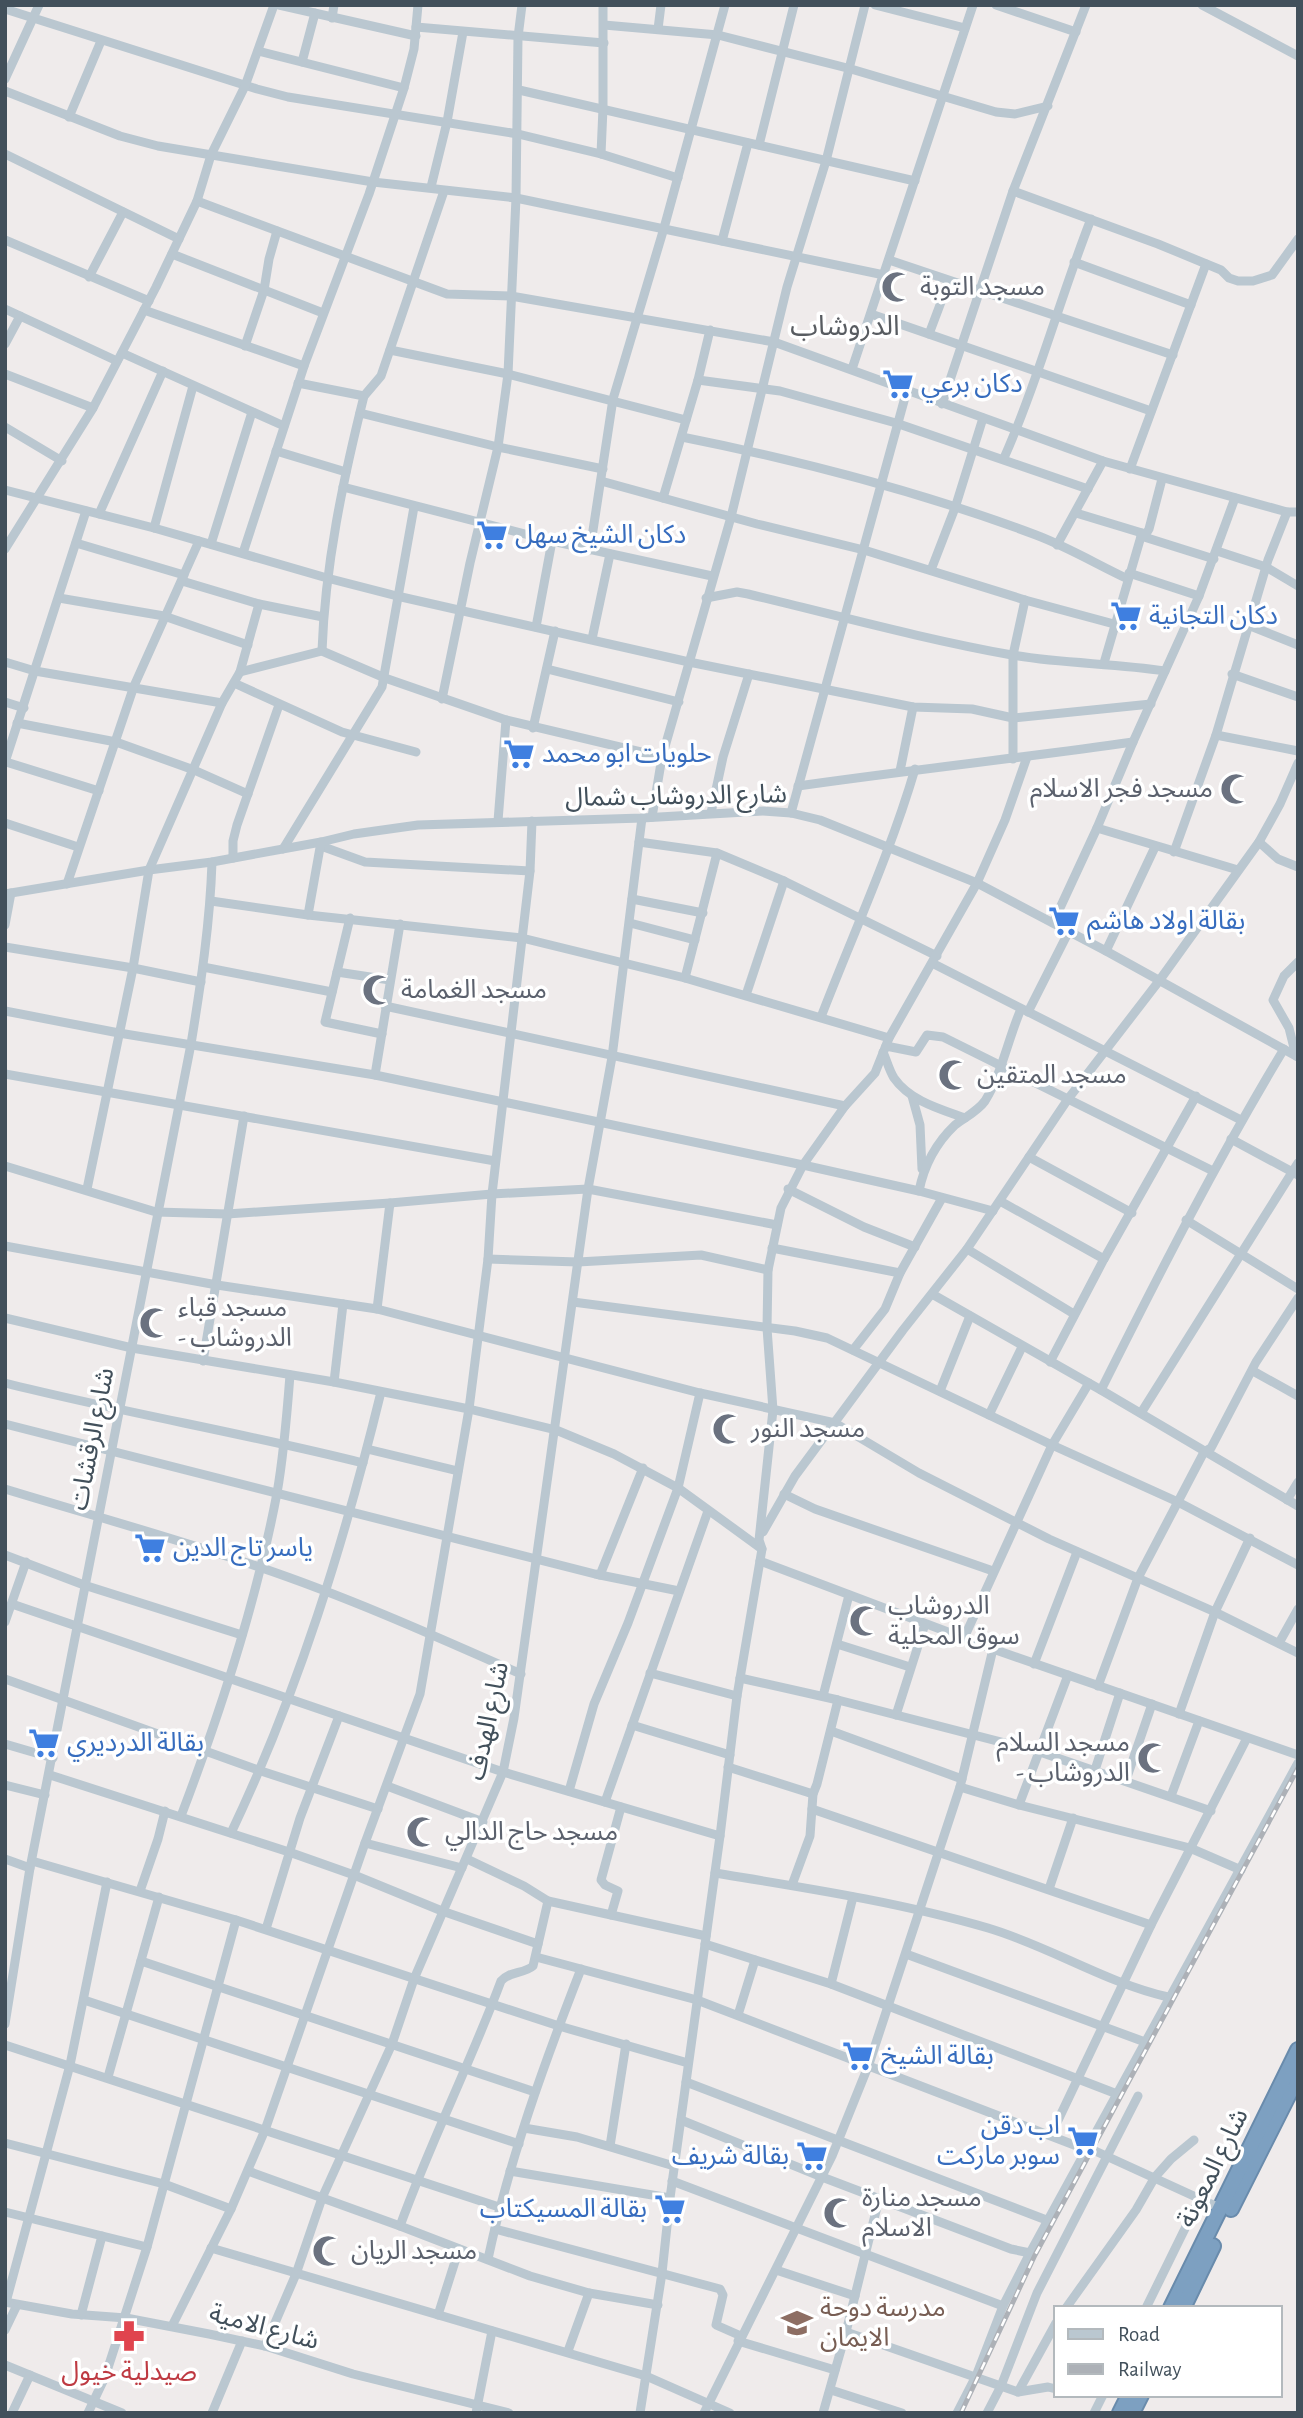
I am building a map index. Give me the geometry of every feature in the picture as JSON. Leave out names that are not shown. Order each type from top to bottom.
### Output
[{"type":"highway","name":"شارع المعونة","points":[[1172,2306],[1298,2050]]},
{"type":"highway","name":"شارع المعونة","points":[[1185,2306],[1298,2076]]},
{"type":"highway","points":[[1120,2413],[1128,2397]]},
{"type":"highway","points":[[1132,2413],[1140,2397]]},
{"type":"street","points":[[5,79],[38,5]]},
{"type":"street","points":[[5,549],[93,408],[147,305],[197,201],[211,155],[245,86],[274,5]]},
{"type":"street","points":[[279,5],[332,18],[416,32],[463,32],[604,43]]},
{"type":"street","points":[[332,18],[334,5]]},
{"type":"street","points":[[243,553],[298,383],[373,182],[404,88],[416,32],[418,5]]},
{"type":"street","points":[[442,699],[470,563],[498,447],[508,374],[518,134],[518,37],[522,5]]},
{"type":"street","points":[[601,154],[603,5]]},
{"type":"street","points":[[658,29],[661,5]]},
{"type":"street","points":[[590,550],[613,399],[664,228],[725,5]]},
{"type":"street","points":[[759,145],[794,5]]},
{"type":"street","points":[[652,817],[662,757],[731,517],[795,257],[826,161],[865,5]]},
{"type":"street","points":[[875,5],[965,29]]},
{"type":"street","points":[[852,369],[973,5]]},
{"type":"street","points":[[996,5],[1076,32]]},
{"type":"street","points":[[942,404],[1013,191],[1086,5]]},
{"type":"street","points":[[1202,5],[1298,56]]},
{"type":"street","points":[[5,9],[245,86],[288,97],[518,134],[601,154],[678,178]]},
{"type":"street","points":[[302,62],[314,13]]},
{"type":"street","points":[[604,25],[718,35],[851,69],[996,112],[1014,114],[1048,106]]},
{"type":"street","points":[[430,187],[447,121],[463,32]]},
{"type":"street","points":[[69,117],[102,41]]},
{"type":"street","points":[[258,51],[404,88]]},
{"type":"street","points":[[519,90],[915,181]]},
{"type":"street","points":[[5,91],[139,142],[211,155],[245,157],[373,182],[516,198],[884,275]]},
{"type":"street","points":[[722,241],[748,143]]},
{"type":"street","points":[[5,154],[179,239]]},
{"type":"street","points":[[322,652],[327,578],[346,472],[364,396],[381,376],[444,191]]},
{"type":"street","points":[[1013,191],[1222,270],[1229,278],[1238,281],[1266,277],[1276,271],[1298,239]]},
{"type":"street","points":[[197,201],[447,293],[512,296],[774,342],[1103,461],[1287,512],[1298,512]]},
{"type":"street","points":[[89,276],[123,212]]},
{"type":"street","points":[[1003,458],[1016,429],[1091,219]]},
{"type":"street","points":[[245,346],[264,290],[276,230]]},
{"type":"street","points":[[5,240],[89,276],[147,305],[245,346],[304,366]]},
{"type":"street","points":[[172,254],[323,313]]},
{"type":"street","points":[[889,260],[1173,355]]},
{"type":"street","points":[[1074,262],[1192,305]]},
{"type":"street","points":[[1130,469],[1206,264]]},
{"type":"street","points":[[929,334],[949,281]]},
{"type":"street","points":[[5,309],[120,357],[163,371],[284,426]]},
{"type":"street","points":[[870,314],[1151,411]]},
{"type":"street","points":[[5,344],[20,316]]},
{"type":"street","points":[[663,498],[710,330]]},
{"type":"street","points":[[390,349],[613,399],[687,420]]},
{"type":"street","points":[[99,514],[163,371]]},
{"type":"street","points":[[5,374],[93,408]]},
{"type":"street","points":[[698,380],[762,388],[896,423],[1088,489]]},
{"type":"street","points":[[298,383],[364,396]]},
{"type":"street","points":[[154,528],[193,386]]},
{"type":"street","points":[[791,813],[907,390]]},
{"type":"street","points":[[211,544],[251,412]]},
{"type":"street","points":[[360,414],[603,469]]},
{"type":"street","points":[[931,570],[955,509],[983,418]]},
{"type":"street","points":[[5,427],[62,461]]},
{"type":"street","points":[[682,437],[746,450],[880,484],[1039,536],[1128,576],[1199,596]]},
{"type":"street","points":[[275,451],[346,472]]},
{"type":"street","points":[[1057,545],[1103,461]]},
{"type":"street","points":[[1141,535],[1146,534],[1149,529],[1162,479]]},
{"type":"street","points":[[601,481],[864,550],[1025,600],[1114,624]]},
{"type":"street","points":[[343,487],[552,541],[712,576]]},
{"type":"street","points":[[5,490],[154,528],[397,596],[462,608],[689,662],[913,707],[972,709],[1013,718],[1151,704]]},
{"type":"street","points":[[1053,923],[1199,596],[1235,498]]},
{"type":"street","points":[[284,849],[377,697],[385,678],[414,507]]},
{"type":"street","points":[[86,511],[5,762],[99,791]]},
{"type":"street","points":[[1174,852],[1216,735],[1266,567],[1287,512]]},
{"type":"street","points":[[1076,513],[1141,535],[1266,567],[1298,586]]},
{"type":"street","points":[[1104,663],[1141,535]]},
{"type":"street","points":[[67,884],[134,686],[199,541]]},
{"type":"street","points":[[536,627],[552,541]]},
{"type":"street","points":[[76,543],[258,604],[323,617]]},
{"type":"street","points":[[592,639],[610,554]]},
{"type":"street","points":[[706,598],[737,592],[1013,655],[1165,671]]},
{"type":"street","points":[[59,598],[164,616],[248,645]]},
{"type":"street","points":[[1013,758],[1013,655],[1025,600]]},
{"type":"street","points":[[88,1189],[133,968],[149,870],[222,703],[240,672],[258,604]]},
{"type":"street","points":[[1248,625],[1298,645]]},
{"type":"street","points":[[533,727],[555,631]]},
{"type":"street","points":[[240,672],[322,652],[385,678],[506,720],[662,757]]},
{"type":"street","points":[[5,662],[35,671],[222,703]]},
{"type":"street","points":[[547,669],[679,702]]},
{"type":"street","points":[[711,813],[723,757],[750,674]]},
{"type":"street","points":[[1232,674],[1298,698]]},
{"type":"street","points":[[234,683],[352,735],[416,752]]},
{"type":"street","points":[[5,702],[24,708]]},
{"type":"street","points":[[233,858],[233,841],[279,705]]},
{"type":"street","points":[[900,771],[913,707]]},
{"type":"street","points":[[498,821],[506,720]]},
{"type":"street","points":[[17,723],[116,742],[248,794]]},
{"type":"street","points":[[1216,735],[1298,751]]},
{"type":"street","points":[[798,786],[1133,742]]},
{"type":"street","points":[[640,2413],[658,2305],[737,1696],[760,1561],[773,1410],[767,1328],[768,1270],[777,1225],[788,1189],[845,1106],[873,1077],[886,1046],[977,883],[1009,810],[1027,757]]},
{"type":"street","points":[[761,1544],[784,1494],[967,1249],[1068,1099],[1259,842],[1298,763]]},
{"type":"street","points":[[821,1017],[899,825],[915,769]]},
{"type":"street","name":"شارع الدروشاب شمال","points":[[8,894],[321,844],[390,828],[763,811],[791,813],[820,820],[890,846],[977,883],[1297,1056]]},
{"type":"street","name":"شارع الهدف","points":[[265,2346],[296,2274],[321,2198],[392,2043],[414,1979],[503,1772],[556,1430],[588,1189],[612,1057],[642,818]]},
{"type":"street","points":[[172,2326],[231,2209],[265,2130],[327,1949],[420,1694],[468,1409],[488,1259],[495,1161],[530,871],[533,821]]},
{"type":"street","points":[[5,823],[78,847]]},
{"type":"street","points":[[1097,828],[1238,870]]},
{"type":"street","points":[[639,842],[716,853],[783,881],[859,919],[1025,1011],[1241,1120]]},
{"type":"street","points":[[1259,842],[1279,859],[1298,867]]},
{"type":"street","points":[[308,915],[321,844],[365,862],[530,871]]},
{"type":"street","points":[[1106,951],[1155,847]]},
{"type":"street","points":[[685,978],[716,853]]},
{"type":"street","name":"شارع الرقشات","points":[[5,2024],[31,1864],[50,1775],[76,1626],[191,1044],[204,967],[212,862]]},
{"type":"street","points":[[746,995],[783,881]]},
{"type":"street","points":[[5,925],[8,894]]},
{"type":"street","points":[[632,899],[703,913]]},
{"type":"street","points":[[211,901],[308,915],[522,938],[625,962],[746,995],[821,1017],[886,1046],[916,1052],[927,1035],[933,1034],[1002,1064],[1213,1171]]},
{"type":"street","points":[[350,918],[325,1019],[327,1024],[382,1034]]},
{"type":"street","points":[[630,923],[695,940]]},
{"type":"street","points":[[375,1075],[401,924]]},
{"type":"street","points":[[922,1173],[927,1161],[944,1138],[980,1108],[985,1100],[1002,1064],[1010,1035],[1069,931]]},
{"type":"street","points":[[5,947],[201,982]]},
{"type":"street","points":[[1297,1056],[1289,1028],[1273,1000],[1284,976],[1298,962]]},
{"type":"street","points":[[204,967],[332,992]]},
{"type":"street","points":[[337,972],[390,980]]},
{"type":"street","points":[[385,1006],[845,1106]]},
{"type":"street","points":[[5,1011],[119,1033],[375,1075],[803,1165],[993,1211]]},
{"type":"street","points":[[886,1046],[893,1076],[912,1096],[965,1118]]},
{"type":"street","points":[[1101,1390],[1186,1220],[1284,1049]]},
{"type":"street","points":[[5,1074],[495,1161]]},
{"type":"street","points":[[912,1096],[920,1125],[922,1173],[919,1191]]},
{"type":"street","points":[[1050,1362],[1104,1259],[1196,1096]]},
{"type":"street","points":[[203,1361],[244,1116]]},
{"type":"street","points":[[1231,1139],[1295,1173]]},
{"type":"street","points":[[1029,1157],[1132,1213]]},
{"type":"street","points":[[1141,1413],[1241,1252],[1295,1173],[1298,1163]]},
{"type":"street","points":[[5,1166],[88,1189],[156,1212],[227,1214],[588,1189],[777,1225]]},
{"type":"street","points":[[788,1189],[864,1227],[915,1247]]},
{"type":"street","points":[[853,1350],[882,1314],[942,1198]]},
{"type":"street","points":[[1000,1201],[1104,1259]]},
{"type":"street","points":[[377,1309],[390,1203]]},
{"type":"street","points":[[1186,1220],[1298,1289]]},
{"type":"street","points":[[5,1247],[217,1285],[377,1309],[700,1394],[835,1423],[919,1473],[1077,1552],[1215,1612],[1298,1653]]},
{"type":"street","points":[[772,1248],[901,1273]]},
{"type":"street","points":[[967,1249],[1074,1314]]},
{"type":"street","points":[[488,1259],[578,1262],[701,1255],[768,1270]]},
{"type":"street","points":[[932,1294],[1298,1506]]},
{"type":"street","points":[[1098,1686],[1138,1578],[1204,1452],[1210,1448],[1256,1362],[1298,1298]]},
{"type":"street","points":[[573,1302],[812,1334],[880,1362],[1178,1502],[1298,1565]]},
{"type":"street","points":[[334,1382],[343,1304]]},
{"type":"street","points":[[940,1391],[970,1316]]},
{"type":"street","points":[[5,1318],[132,1348],[334,1382],[556,1430],[643,1468],[678,1488],[708,1511],[761,1544]]},
{"type":"street","points":[[989,1415],[1022,1347]]},
{"type":"street","points":[[1253,1371],[1298,1396]]},
{"type":"street","points":[[181,1816],[231,1680],[260,1567],[277,1492],[290,1375]]},
{"type":"street","points":[[5,1383],[120,1410],[284,1443],[363,1463]]},
{"type":"street","points":[[964,1638],[1052,1445],[1089,1383]]},
{"type":"street","points":[[231,1833],[261,1771],[326,1592],[351,1511],[381,1392]]},
{"type":"street","points":[[569,1791],[594,1704],[643,1584],[678,1488],[700,1394]]},
{"type":"street","points":[[5,1424],[600,1575],[679,1591]]},
{"type":"street","points":[[367,1449],[458,1471]]},
{"type":"street","points":[[600,1575],[643,1468]]},
{"type":"street","points":[[1287,1500],[1298,1482]]},
{"type":"street","points":[[5,1489],[98,1515],[260,1567],[431,1634],[520,1674]]},
{"type":"street","points":[[784,1494],[815,1509],[993,1571]]},
{"type":"street","points":[[606,1802],[708,1511]]},
{"type":"street","points":[[1179,1714],[1215,1612],[1250,1538]]},
{"type":"street","points":[[1034,1664],[1077,1552]]},
{"type":"street","points":[[5,1555],[85,1585],[243,1635]]},
{"type":"street","points":[[760,1561],[1034,1664],[1298,1755]]},
{"type":"street","points":[[5,1622],[26,1562]]},
{"type":"street","points":[[823,1696],[849,1595]]},
{"type":"street","points":[[12,1604],[503,1772],[720,1836]]},
{"type":"street","points":[[1279,1643],[1298,1609]]},
{"type":"street","points":[[896,1715],[925,1624]]},
{"type":"street","points":[[837,1643],[910,1667]]},
{"type":"street","points":[[706,2408],[822,2177],[869,2064],[961,1783],[993,1649]]},
{"type":"street","points":[[650,1673],[737,1696]]},
{"type":"street","points":[[1019,1805],[1068,1675]]},
{"type":"street","points":[[740,1678],[823,1696],[1040,1752],[1211,1811]]},
{"type":"street","points":[[5,1679],[261,1771],[378,1809]]},
{"type":"street","points":[[1095,1770],[1119,1693]]},
{"type":"street","points":[[792,1885],[808,1842],[813,1794],[838,1700]]},
{"type":"street","points":[[1126,1780],[1152,1704]]},
{"type":"street","points":[[266,1929],[289,1852],[339,1716]]},
{"type":"street","points":[[1171,1796],[1199,1721]]},
{"type":"street","points":[[632,1725],[730,1755]]},
{"type":"street","points":[[831,1731],[1019,1805],[1190,1848],[1241,1870]]},
{"type":"street","points":[[1051,2135],[1101,2026],[1247,1738]]},
{"type":"street","points":[[5,1744],[53,1758]]},
{"type":"street","points":[[957,2413],[976,2376],[1003,2306],[1030,2253],[1298,1763]]},
{"type":"street","points":[[728,1767],[813,1794]]},
{"type":"street","points":[[50,1775],[289,1852],[442,1911],[538,1944]]},
{"type":"street","points":[[5,1785],[46,1796]]},
{"type":"street","points":[[387,1786],[482,1822]]},
{"type":"street","points":[[611,1915],[618,1891],[601,1880],[621,1807]]},
{"type":"street","points":[[812,1809],[1151,1925]]},
{"type":"street","points":[[140,1891],[155,1850],[164,1811]]},
{"type":"street","points":[[1049,1889],[1073,1818]]},
{"type":"street","points":[[365,1843],[465,1863],[524,1886],[548,1900],[706,1940],[755,1961],[831,1984],[1117,2094]]},
{"type":"street","points":[[5,1859],[140,1891],[266,1929],[492,2005],[688,2063]]},
{"type":"street","points":[[715,1873],[853,1896],[990,1929],[1168,1997]]},
{"type":"street","points":[[5,2302],[70,2065],[107,1882]]},
{"type":"street","points":[[831,1984],[853,1896]]},
{"type":"street","points":[[108,2077],[159,1897]]},
{"type":"street","points":[[400,2226],[416,2181],[466,2069],[502,1978],[529,1970],[533,1966],[548,1900]]},
{"type":"street","points":[[88,2413],[105,2377],[147,2247],[236,1920]]},
{"type":"street","points":[[906,1954],[1145,2042]]},
{"type":"street","points":[[537,1957],[697,2000],[738,2015],[1082,2148],[1088,2148],[1220,2208]]},
{"type":"street","points":[[141,1961],[535,2092]]},
{"type":"street","points":[[738,2015],[755,1961]]},
{"type":"street","points":[[488,2259],[499,2207],[535,2092],[581,1969]]},
{"type":"street","points":[[84,2000],[519,2144]]},
{"type":"street","points":[[610,2146],[626,2044]]},
{"type":"street","points":[[5,2045],[499,2207]]},
{"type":"street","points":[[686,2082],[1049,2221]]},
{"type":"street","points":[[987,2413],[1001,2386],[1037,2293],[1138,2096]]},
{"type":"street","points":[[681,2120],[879,2199],[1011,2249],[1030,2253]]},
{"type":"street","points":[[524,2128],[577,2137],[674,2166]]},
{"type":"street","points":[[1067,2306],[1136,2210],[1155,2177],[1194,2140]]},
{"type":"street","points":[[5,2143],[164,2184],[231,2209]]},
{"type":"street","points":[[247,2171],[530,2276],[589,2293],[658,2305]]},
{"type":"street","points":[[510,2171],[670,2198]]},
{"type":"street","points":[[672,2181],[1003,2306]]},
{"type":"street","points":[[1147,2306],[1200,2198]]},
{"type":"street","points":[[823,2413],[879,2199]]},
{"type":"street","points":[[5,2212],[147,2247]]},
{"type":"street","points":[[495,2229],[723,2292],[716,2325],[739,2338],[835,2370]]},
{"type":"street","points":[[81,2315],[102,2236]]},
{"type":"street","points":[[211,2248],[568,2351],[646,2376],[706,2408],[730,2413]]},
{"type":"street","points":[[438,2315],[459,2249]]},
{"type":"street","points":[[776,2270],[855,2295]]},
{"type":"street","points":[[568,2351],[589,2293]]},
{"type":"street","name":"شارع الامية","points":[[5,2302],[81,2315],[125,2318],[265,2346],[477,2409],[509,2413]]},
{"type":"street","points":[[5,2330],[17,2305]]},
{"type":"street","points":[[1018,2392],[1054,2327]]},
{"type":"street","points":[[477,2409],[492,2331]]},
{"type":"street","points":[[846,2332],[1018,2392],[1054,2388]]},
{"type":"street","points":[[215,2412],[242,2341]]},
{"type":"street","points":[[5,2365],[122,2413]]},
{"type":"street","points":[[12,2413],[30,2375]]},
{"type":"street","points":[[831,2390],[902,2413]]},
{"type":"street","points":[[1094,2413],[1102,2397]]},
{"type":"railway","points":[[961,2413],[1035,2255],[1298,1768]]},
{"type":"place","name":"مسجد التوبة","points":[[897,287]]},
{"type":"place","name":"دكان برعي","points":[[898,384]]},
{"type":"place","name":"دكان الشيخ سهل","points":[[492,535]]},
{"type":"place","name":"دكان التجانية","points":[[1126,616]]},
{"type":"place","name":"حلويات ابو محمد","points":[[519,754]]},
{"type":"place","name":"مسجد فجر الاسلام","points":[[1236,789]]},
{"type":"place","name":"بقالة اولاد هاشم","points":[[1064,921]]},
{"type":"place","name":"مسجد الغمامة","points":[[378,990]]},
{"type":"place","name":"مسجد المتقين","points":[[954,1075]]},
{"type":"place","name":"مسجد قباء - الدروشاب","points":[[155,1323]]},
{"type":"place","name":"مسجد النور","points":[[728,1429]]},
{"type":"place","name":"ياسر تاج الدين","points":[[150,1548]]},
{"type":"place","name":"الدروشاب سوق المحلية","points":[[865,1621]]},
{"type":"place","name":"بقالة الدرديري","points":[[44,1743]]},
{"type":"place","name":"مسجد السلام - الدروشاب","points":[[1153,1758]]},
{"type":"place","name":"مسجد حاج الدالي","points":[[422,1832]]},
{"type":"place","name":"بقالة الشيخ","points":[[858,2056]]},
{"type":"place","name":"اب دقن سوبر ماركت","points":[[1083,2141]]},
{"type":"place","name":"بقالة شريف","points":[[812,2156]]},
{"type":"place","name":"بقالة المسيكتاب","points":[[670,2209]]},
{"type":"place","name":"مسجد منارة الاسلام","points":[[839,2213]]},
{"type":"place","name":"مسجد الريان","points":[[328,2251]]},
{"type":"place","name":"مدرسة دوحة الايمان","points":[[797,2323]]},
{"type":"place","name":"صيدلية خيول","points":[[129,2336]]},
{"type":"district","name":"الدروشاب","points":[[845,327]]}]
